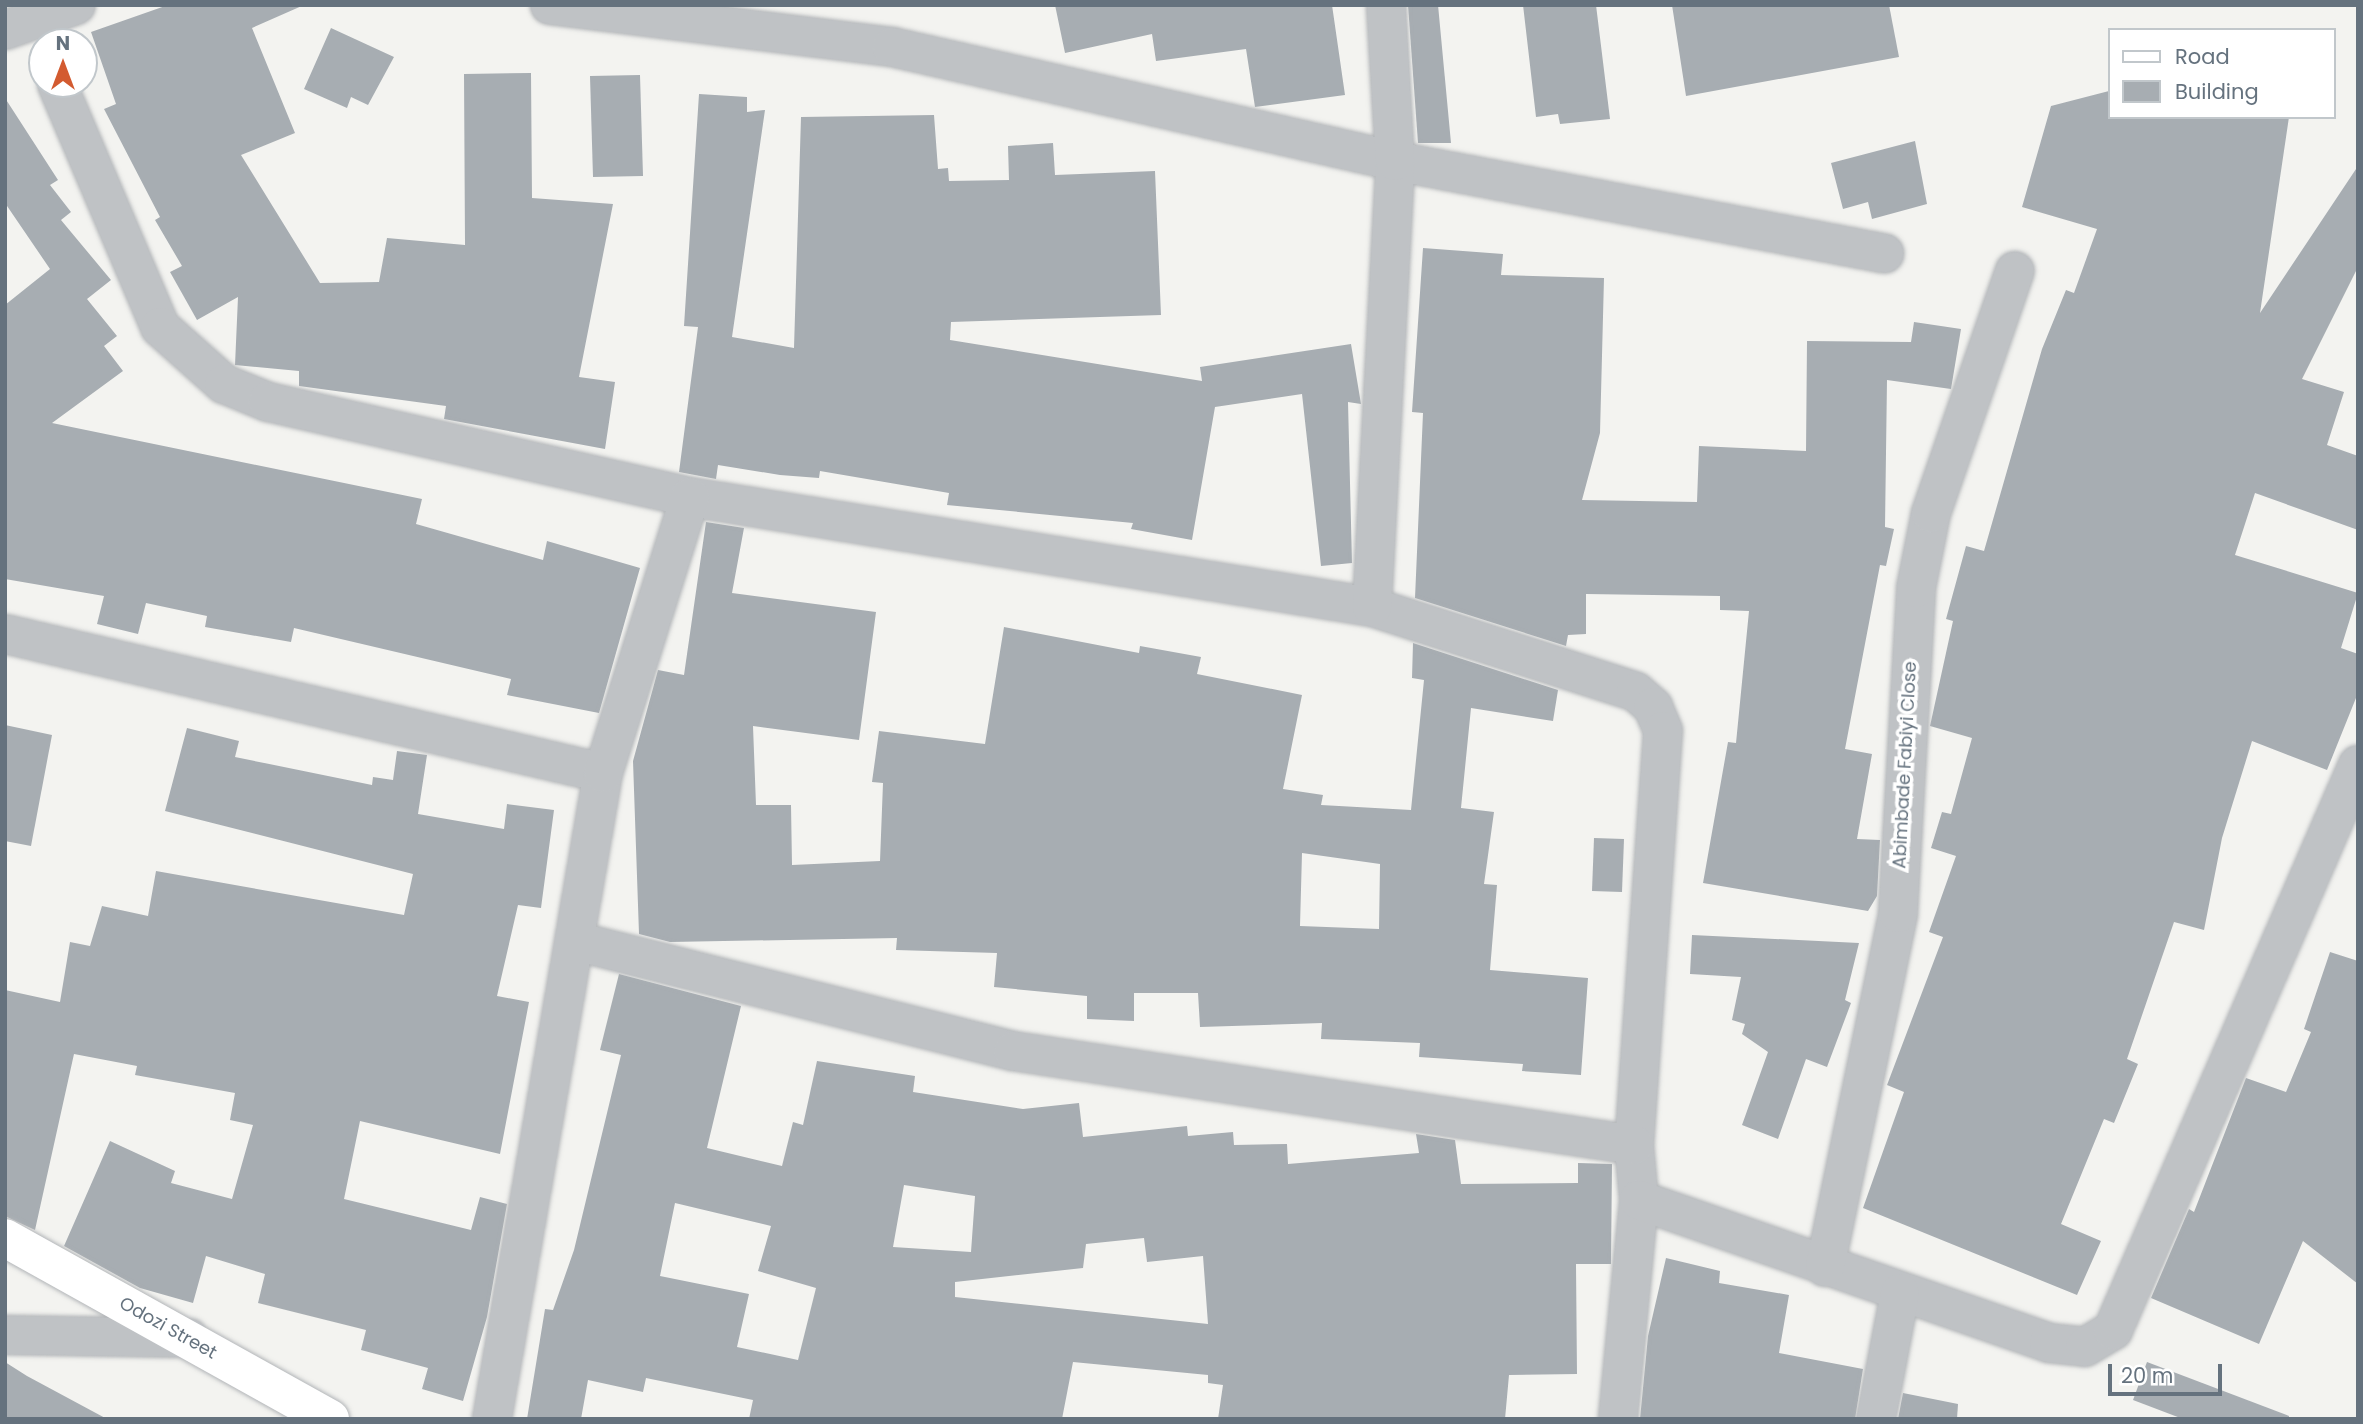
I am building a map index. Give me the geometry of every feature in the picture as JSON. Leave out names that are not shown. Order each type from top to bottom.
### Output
[{"type":"main road","name":"Odozi Street","points":[[5,1238],[330,1419]]},
{"type":"street","points":[[26,33],[76,5]]},
{"type":"street","points":[[550,5],[892,47],[1395,161],[1884,253]]},
{"type":"street","points":[[1372,607],[1395,161],[1386,5]]},
{"type":"street","points":[[63,98],[160,327],[224,384],[268,402],[690,497],[1372,607],[1612,681],[1653,707],[1663,731],[1634,1145],[1639,1199],[1618,1419]]},
{"type":"street","name":"Abimbade Fabiyi Close","points":[[1825,1267],[1898,913],[1916,588],[1931,513],[2015,271]]},
{"type":"street","points":[[492,1419],[603,773],[690,497]]},
{"type":"street","points":[[5,634],[603,773]]},
{"type":"street","points":[[1639,1199],[1825,1267],[2049,1343],[2085,1347],[2113,1330],[2358,765]]},
{"type":"street","points":[[575,940],[1013,1051],[1634,1145]]},
{"type":"street","points":[[1876,1419],[1900,1293]]},
{"type":"street","points":[[5,1335],[188,1338]]},
{"type":"building","points":[[168,5],[304,5],[252,28],[295,133],[241,155],[320,283],[379,282],[387,238],[465,245],[464,74],[531,73],[532,198],[613,204],[579,377],[615,382],[605,449],[444,419],[446,406],[299,386],[299,371],[235,365],[238,297],[197,320],[170,272],[182,266],[155,220],[160,217],[104,109],[116,104],[98,52],[98,30]]},
{"type":"building","points":[[1055,5],[1332,5],[1345,95],[1255,107],[1246,49],[1156,61],[1152,34],[1065,53]]},
{"type":"building","points":[[1408,5],[1438,5],[1451,143],[1418,143]]},
{"type":"building","points":[[1523,5],[1596,5],[1610,119],[1560,124],[1558,114],[1536,117]]},
{"type":"building","points":[[1672,5],[1889,5],[1899,57],[1686,96]]},
{"type":"building","points":[[331,28],[394,57],[368,105],[351,97],[347,108],[304,89]]},
{"type":"building","points":[[640,75],[643,176],[593,177],[590,76]]},
{"type":"building","points":[[2108,91],[2108,119],[2289,119],[2260,313],[2358,166],[2358,267],[2302,379],[2344,392],[2327,445],[2358,456],[2358,530],[2255,493],[2235,555],[2358,593],[2341,648],[2358,654],[2358,693],[2327,770],[2252,741],[2222,838],[2204,930],[2174,922],[2127,1059],[2138,1064],[2114,1123],[2104,1119],[2061,1224],[2101,1241],[2077,1295],[1863,1208],[1904,1092],[1887,1085],[1943,937],[1929,932],[1956,856],[1931,848],[1942,812],[1951,814],[1972,738],[1930,726],[1953,621],[1946,619],[1966,546],[1984,551],[2042,349],[2066,290],[2074,293],[2097,229],[2022,207],[2051,106]]},
{"type":"building","points":[[699,94],[747,97],[747,112],[765,110],[732,337],[794,348],[801,117],[934,115],[938,169],[948,168],[949,181],[1009,180],[1008,146],[1053,143],[1055,175],[1155,171],[1161,315],[951,322],[950,340],[1202,381],[1200,367],[1351,344],[1361,404],[1348,402],[1352,563],[1321,566],[1302,394],[1215,407],[1192,540],[1131,529],[1133,523],[947,505],[949,493],[820,471],[819,478],[718,465],[716,479],[679,472],[698,327],[684,326]]},
{"type":"building","points":[[5,98],[58,180],[50,185],[71,212],[61,220],[111,280],[87,299],[117,336],[104,346],[123,371],[52,423],[422,499],[416,524],[543,560],[547,541],[640,568],[599,713],[507,695],[511,679],[294,628],[291,642],[205,627],[207,616],[146,603],[138,634],[97,624],[104,596],[5,579],[5,305],[50,269],[5,203]]},
{"type":"building","points":[[1915,141],[1927,204],[1872,219],[1868,202],[1843,209],[1831,163]]},
{"type":"building","points":[[1423,248],[1503,254],[1501,275],[1604,278],[1600,433],[1582,500],[1697,502],[1699,446],[1806,451],[1807,341],[1911,342],[1914,322],[1961,329],[1951,389],[1887,380],[1885,527],[1894,529],[1886,566],[1880,565],[1845,749],[1872,754],[1857,839],[1880,840],[1877,896],[1868,911],[1703,883],[1728,742],[1736,743],[1749,611],[1720,610],[1720,596],[1586,594],[1586,634],[1568,635],[1566,646],[1415,598],[1423,413],[1412,412]]},
{"type":"building","points":[[706,522],[744,528],[732,593],[876,612],[859,740],[753,726],[756,805],[791,805],[792,865],[880,861],[883,783],[872,782],[879,731],[985,744],[1004,627],[1139,653],[1140,646],[1201,657],[1197,674],[1302,695],[1283,789],[1323,795],[1321,805],[1411,810],[1424,680],[1412,678],[1413,643],[1558,690],[1553,721],[1471,708],[1461,808],[1494,812],[1484,884],[1497,885],[1490,970],[1588,978],[1581,1075],[1522,1071],[1523,1064],[1419,1057],[1420,1043],[1321,1039],[1322,1023],[1200,1027],[1198,993],[1134,993],[1134,1021],[1087,1019],[1087,996],[994,987],[997,953],[896,950],[897,938],[670,942],[639,934],[633,761],[658,670],[684,675]],"holes":[[[1302,853],[1380,864],[1379,929],[1300,926]]]},
{"type":"building","points":[[5,725],[52,735],[31,846],[5,841]]},
{"type":"building","points":[[187,728],[239,741],[235,757],[372,785],[373,777],[393,780],[397,751],[427,755],[418,814],[504,829],[507,804],[554,810],[541,908],[518,905],[497,996],[529,1002],[500,1154],[360,1121],[344,1199],[471,1230],[480,1197],[507,1204],[487,1317],[463,1401],[422,1389],[428,1368],[361,1350],[366,1330],[258,1303],[265,1274],[206,1256],[193,1303],[140,1288],[64,1246],[110,1141],[175,1171],[171,1183],[232,1199],[253,1125],[230,1120],[235,1093],[135,1075],[137,1066],[74,1054],[35,1230],[5,1216],[5,990],[60,1002],[70,942],[90,946],[102,906],[148,916],[156,871],[404,915],[413,874],[165,811]]},
{"type":"building","points":[[1594,838],[1624,839],[1622,892],[1592,891]]},
{"type":"building","points":[[1692,935],[1859,943],[1845,1000],[1851,1003],[1827,1067],[1806,1059],[1778,1139],[1742,1125],[1768,1052],[1742,1034],[1745,1024],[1732,1020],[1741,977],[1690,974]]},
{"type":"building","points":[[2330,952],[2358,961],[2358,1284],[2303,1241],[2259,1344],[2151,1298],[2189,1209],[2194,1212],[2246,1078],[2286,1092],[2311,1032],[2304,1029]]},
{"type":"building","points":[[619,974],[741,1006],[707,1148],[782,1166],[793,1122],[803,1125],[817,1061],[915,1076],[913,1092],[1023,1109],[1079,1103],[1083,1137],[1187,1126],[1188,1136],[1233,1132],[1234,1145],[1287,1144],[1288,1164],[1419,1153],[1416,1134],[1455,1140],[1461,1184],[1578,1183],[1578,1163],[1612,1164],[1611,1264],[1576,1264],[1577,1374],[1509,1375],[1505,1419],[1218,1419],[1223,1385],[1208,1383],[1208,1375],[1073,1362],[1062,1419],[749,1419],[753,1400],[646,1378],[643,1392],[588,1380],[581,1419],[527,1419],[545,1309],[553,1310],[574,1250],[621,1055],[600,1050]],"holes":[[[904,1185],[975,1196],[971,1252],[893,1247]],[[675,1203],[771,1226],[758,1271],[816,1288],[798,1360],[737,1347],[749,1294],[660,1276]],[[1144,1238],[1147,1262],[1203,1256],[1208,1324],[955,1297],[955,1282],[1083,1268],[1086,1244]]]},
{"type":"building","points":[[1666,1258],[1720,1271],[1719,1283],[1789,1295],[1779,1353],[1863,1369],[1855,1419],[1640,1419],[1648,1336]]},
{"type":"building","points":[[5,1362],[27,1376],[107,1419],[5,1419]]},
{"type":"building","points":[[2147,1362],[2289,1416],[2289,1419],[2183,1419],[2133,1400]]},
{"type":"building","points":[[1903,1393],[1958,1404],[1957,1419],[1898,1419]]}]
